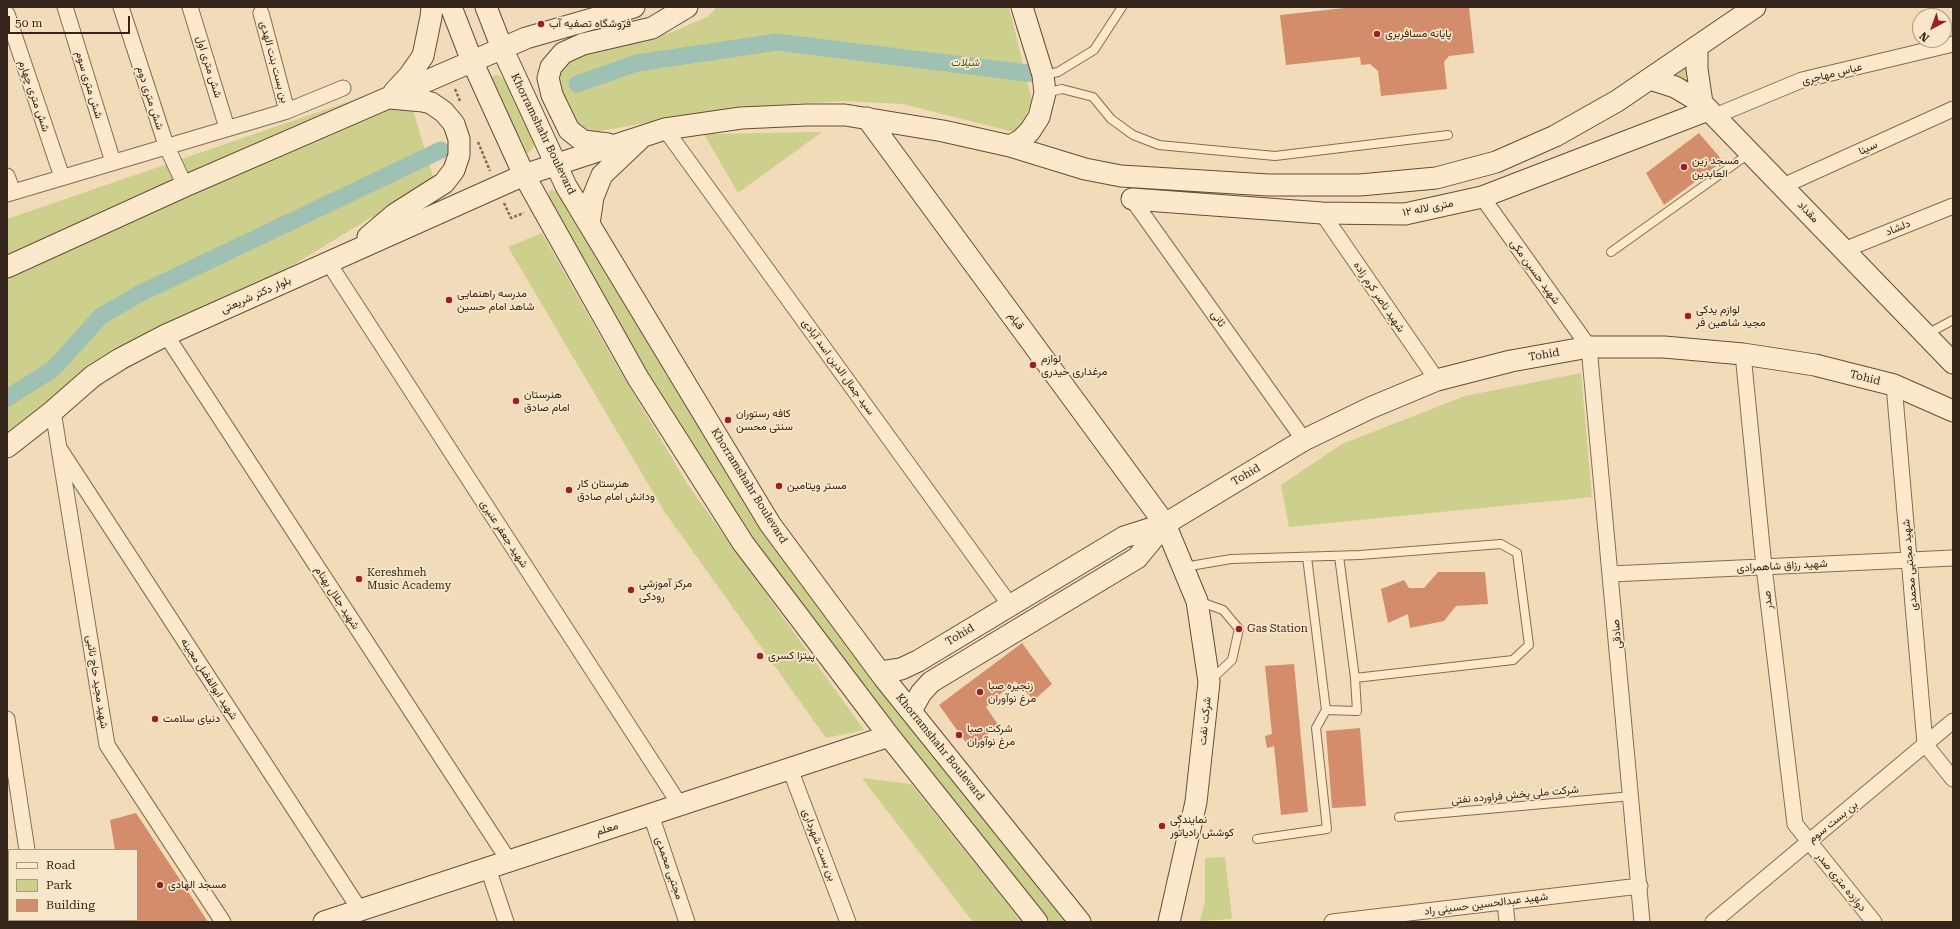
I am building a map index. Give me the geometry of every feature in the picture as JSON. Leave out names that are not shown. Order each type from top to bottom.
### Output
[{"type":"main road","points":[[388,98],[409,76],[423,56],[432,7]]},
{"type":"main road","points":[[451,7],[472,61],[524,175],[638,378],[743,543],[889,736],[1037,922]]},
{"type":"main road","name":"Khorramshahr Boulevard","points":[[486,7],[502,48],[555,164],[589,224],[770,524],[880,672],[1080,922]]},
{"type":"main road","points":[[7,267],[186,186],[526,38],[634,7]]},
{"type":"main road","points":[[614,144],[583,141],[569,130],[552,95],[548,78],[551,67],[563,53],[583,44],[652,28],[687,7]]},
{"type":"main road","points":[[1010,146],[1021,140],[1030,131],[1039,117],[1044,84],[1022,7]]},
{"type":"main road","name":"بلوار دکتر شریعتی","points":[[7,447],[53,411],[93,376],[120,359],[166,335],[524,175],[614,144],[665,129],[741,118],[845,115],[943,131],[1010,146],[1085,169],[1121,176],[1268,185],[1360,185],[1436,178],[1496,162],[1555,136],[1617,101],[1755,7]]},
{"type":"main road","points":[[1697,47],[1697,69],[1708,110]]},
{"type":"main road","name":"مقداد","points":[[1650,79],[1675,87],[1708,110],[1953,363]]},
{"type":"main road","points":[[351,252],[395,214],[444,183],[454,170],[459,156],[459,139],[454,124],[444,112],[431,103],[423,101],[388,98]]},
{"type":"main road","name":"۱۲ متری لاله","points":[[1132,199],[1322,213],[1405,214],[1482,197],[1708,110]]},
{"type":"main road","name":"قیام","points":[[867,118],[1165,524]]},
{"type":"main road","points":[[589,224],[593,196],[602,175],[643,136]]},
{"type":"main road","name":"Tohid","points":[[880,672],[901,669],[918,661],[1124,537],[1165,524],[1304,440],[1370,408],[1437,380],[1511,361],[1589,347],[1664,348],[1743,354],[1815,365],[1894,385],[1953,411]]},
{"type":"main road","name":"Tohid","points":[[911,711],[921,694],[931,682],[1137,558],[1165,524]]},
{"type":"main road","name":"شرکت نفت","points":[[1165,524],[1198,601],[1209,682],[1196,802],[1169,922]]},
{"type":"main road","points":[[918,661],[918,670],[924,678],[931,682]]},
{"type":"main road","name":"معلم","points":[[324,922],[889,736]]},
{"type":"street","name":"شش متری سوم","points":[[65,7],[113,162]]},
{"type":"street","name":"شش متری دوم","points":[[121,7],[166,146],[186,186]]},
{"type":"street","name":"شش متری اول","points":[[190,7],[227,128]]},
{"type":"street","name":"بن بست بنت الهدی","points":[[261,13],[287,111]]},
{"type":"street","name":"شش متری چهارم","points":[[7,14],[62,177]]},
{"type":"street","name":"عباس مهاجری","points":[[1708,110],[1802,80],[1953,44]]},
{"type":"street","points":[[7,176],[10,193],[287,111],[343,88]]},
{"type":"street","name":"سینا","points":[[1782,186],[1953,109]]},
{"type":"street","name":"سید جمال الدین اسد آبادی","points":[[665,129],[1010,606]]},
{"type":"street","name":"شهید حسین مکی","points":[[1482,197],[1589,347]]},
{"type":"street","name":"ثانی","points":[[1132,199],[1304,440]]},
{"type":"street","name":"دلشاد","points":[[1844,250],[1953,206]]},
{"type":"street","name":"شهید ناصر کرم زاده","points":[[1322,213],[1437,380]]},
{"type":"street","name":"شهید جعفر عنبری","points":[[328,262],[680,805]]},
{"type":"street","name":"شهید جلال بهنام","points":[[166,335],[509,861]]},
{"type":"street","name":"صادقی","points":[[1589,347],[1632,796],[1642,922]]},
{"type":"street","name":"صدر","points":[[1743,354],[1764,567],[1795,824],[1808,842]]},
{"type":"street","name":"شهید مجتبی محمدی","points":[[1894,385],[1925,744]]},
{"type":"street","name":"شهید مجید حاج نائبی","points":[[53,411],[107,744],[223,922]]},
{"type":"street","name":"شهید ابوالفضل مجینه","points":[[59,448],[360,910]]},
{"type":"street","name":"شهید رزاق شاهمرادی","points":[[1611,574],[1953,558]]},
{"type":"street","points":[[7,719],[27,849]]},
{"type":"street","name":"بن بست سوم","points":[[1713,922],[1953,721]]},
{"type":"street","points":[[1925,744],[1953,779]]},
{"type":"street","name":"بن بست شهرداری","points":[[790,769],[848,922]]},
{"type":"street","name":"مجتبی محمدی","points":[[651,815],[687,922]]},
{"type":"street","name":"دوازده متری صدر","points":[[1808,842],[1874,922]]},
{"type":"street","points":[[488,868],[506,922]]},
{"type":"street","name":"شهید عبدالحسین حسینی راد","points":[[1332,922],[1640,886]]},
{"type":"street","points":[[1505,902],[1507,922]]},
{"type":"lane","points":[[1044,84],[1058,72],[1094,50],[1122,7]]},
{"type":"lane","points":[[1044,84],[1093,97],[1111,119],[1133,135],[1159,145],[1275,156],[1448,135]]},
{"type":"lane","points":[[1611,252],[1750,153]]},
{"type":"lane","points":[[1926,335],[1953,320]]},
{"type":"lane","points":[[1183,567],[1231,559],[1339,556],[1501,544],[1517,553],[1529,646],[1513,660],[1355,678]]},
{"type":"lane","points":[[1326,710],[1357,711],[1355,678],[1339,556]]},
{"type":"lane","points":[[1257,839],[1327,828],[1316,728],[1326,710],[1307,557]]},
{"type":"lane","points":[[1198,601],[1223,610],[1239,629],[1232,660],[1209,682]]},
{"type":"lane","name":"شرکت ملی پخش فراورده نفتی","points":[[1400,817],[1632,796]]},
{"type":"green space","name":"شیلات","points":[[717,7],[1009,7],[1032,101],[1024,120],[1013,132],[903,104],[844,101],[738,107],[588,133],[574,124],[554,75],[561,63],[577,55],[609,46],[670,33],[709,16]]},
{"type":"green space","points":[[1691,56],[1697,95],[1661,78]]},
{"type":"green space","points":[[498,75],[505,80],[533,136],[534,147],[528,153],[522,152],[490,82],[492,76]]},
{"type":"green space","points":[[374,93],[412,107],[435,183],[383,215],[370,218],[210,316],[7,446],[7,219]]},
{"type":"green space","points":[[822,132],[738,193],[704,134]]},
{"type":"green space","points":[[550,190],[559,192],[764,529],[1068,922],[1048,922],[894,732],[748,537],[646,375],[547,199]]},
{"type":"green space","points":[[542,233],[609,352],[688,485],[864,730],[826,738],[664,511],[508,247]]},
{"type":"green space","points":[[1581,373],[1592,497],[1289,527],[1281,485],[1342,444],[1465,396]]},
{"type":"green space","points":[[862,778],[911,784],[1023,922],[973,922]]},
{"type":"green space","points":[[1225,857],[1232,919],[1200,921],[1205,901],[1205,858]]},
{"type":"building","name":"پایانه مسافربری","points":[[1354,7],[1469,7],[1474,53],[1449,56],[1444,62],[1447,89],[1381,96],[1378,71],[1370,64],[1361,65],[1360,57],[1286,65],[1280,15]]},
{"type":"building","name":"مسجد زین العابدین","points":[[1699,133],[1723,161],[1664,205],[1646,173]]},
{"type":"building","points":[[1438,572],[1485,572],[1488,604],[1456,606],[1444,621],[1410,628],[1408,614],[1388,623],[1381,589],[1404,580],[1409,588],[1424,588]]},
{"type":"building","name":"زنجیره صبا مرغ نوآوران","points":[[1022,643],[1052,684],[1034,700],[1015,681],[986,707],[999,726],[970,748],[939,705]]},
{"type":"building","points":[[1294,664],[1308,812],[1281,815],[1274,746],[1267,748],[1265,736],[1272,734],[1265,666]]},
{"type":"building","points":[[1360,728],[1366,806],[1332,808],[1326,731]]},
{"type":"building","name":"مسجد الهادی","points":[[136,813],[208,922],[127,922],[138,921],[138,849],[115,849],[110,820]]},
{"type":"waterway","points":[[577,84],[637,63],[777,42],[1043,75]]},
{"type":"waterway","points":[[7,398],[53,369],[101,316],[139,294],[441,150]]},
{"type":"place","name":"فروشگاه تصفیه آب","points":[[541,24]]},
{"type":"place","name":"پایانه مسافربری","points":[[1377,34]]},
{"type":"place","name":"مسجد زین العابدین","points":[[1684,167]]},
{"type":"place","name":"مدرسه راهنمایی شاهد امام حسین","points":[[449,300]]},
{"type":"place","name":"لوازم یدکی مجید شاهین فر","points":[[1688,316]]},
{"type":"place","name":"لوازم مرغداری حیدری","points":[[1033,365]]},
{"type":"place","name":"هنرستان امام صادق","points":[[516,401]]},
{"type":"place","name":"کافه رستوران سنتی محسن","points":[[728,420]]},
{"type":"place","name":"مستر ویتامین","points":[[779,486]]},
{"type":"place","name":"هنرستان کار ودانش امام صادق","points":[[569,490]]},
{"type":"place","name":"Kereshmeh Music Academy","points":[[359,579]]},
{"type":"place","name":"مرکز آموزشی رودکی","points":[[631,590]]},
{"type":"place","name":"Gas Station","points":[[1239,629]]},
{"type":"place","name":"پیتزا کسری","points":[[760,656]]},
{"type":"place","name":"زنجیره صبا مرغ نوآوران","points":[[980,692]]},
{"type":"place","name":"دنیای سلامت","points":[[155,719]]},
{"type":"place","name":"شرکت صبا مرغ نوآوران","points":[[959,735]]},
{"type":"place","name":"نمایندگی کوشش رادیاتور","points":[[1162,826]]},
{"type":"place","name":"مسجد الهادی","points":[[160,885]]}]
